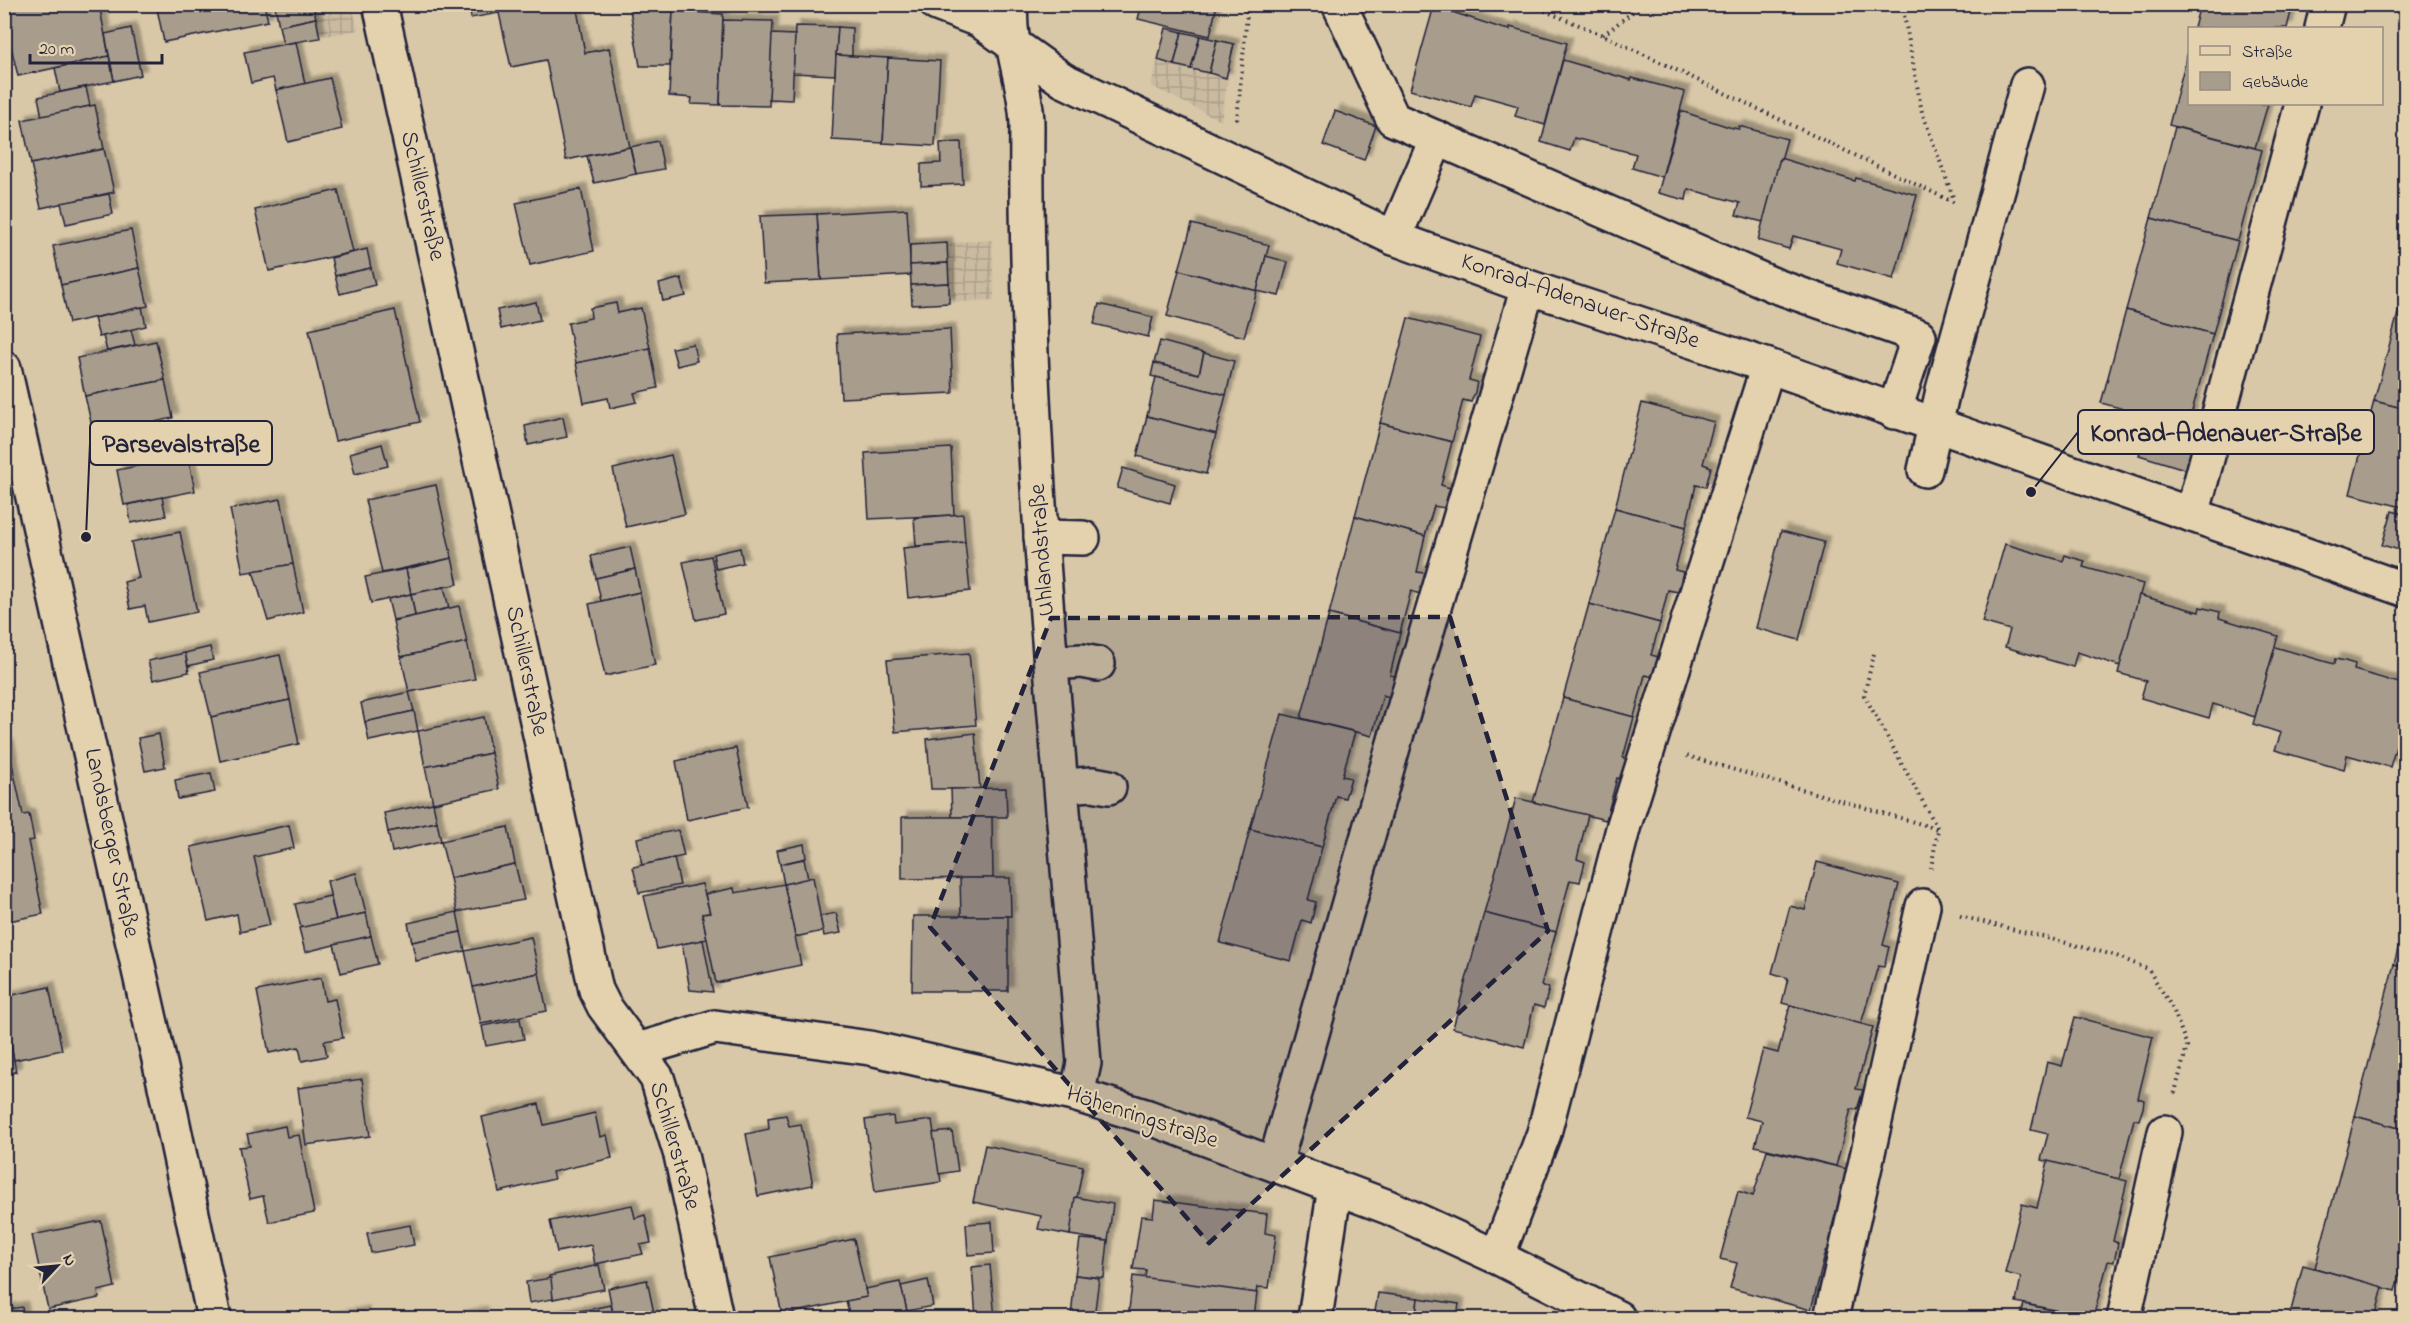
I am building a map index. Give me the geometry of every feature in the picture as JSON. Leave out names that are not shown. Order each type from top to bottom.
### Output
[{"type":"street","name":"Schillerstraße","points":[[380,4],[596,990],[604,1006],[657,1078],[681,1155],[716,1318]]},
{"type":"street","name":"Konrad-Adenauer-Straße","points":[[937,4],[979,20],[1063,80],[1394,238],[1528,287],[1768,366],[2406,590]]},
{"type":"street","name":"Uhlandstraße","points":[[1011,4],[1014,47],[1027,106],[1027,272],[1041,537],[1084,1063],[1077,1095]]},
{"type":"street","points":[[1339,4],[1393,119],[1776,286],[1919,336],[1894,412]]},
{"type":"street","points":[[2322,27],[2328,4]]},
{"type":"street","points":[[1925,470],[1935,425],[2027,85]]},
{"type":"street","points":[[2192,515],[2302,105]]},
{"type":"street","points":[[1394,238],[1437,138]]},
{"type":"street","points":[[1275,1164],[1397,733],[1528,287]]},
{"type":"street","points":[[1497,1257],[1550,1113],[1624,825],[1768,366]]},
{"type":"street","name":"Landsberger Straße","points":[[4,368],[165,1086],[214,1318]]},
{"type":"street","points":[[1041,537],[1083,538]]},
{"type":"street","points":[[1052,663],[1082,661],[1098,664]]},
{"type":"street","points":[[1062,786],[1093,784],[1109,787]]},
{"type":"street","points":[[1831,1318],[1923,906]]},
{"type":"street","name":"Höhenringstraße","points":[[638,1050],[715,1027],[870,1048],[1077,1095],[1275,1164],[1388,1207],[1497,1257],[1618,1318]]},
{"type":"street","points":[[2124,1318],[2165,1132]]},
{"type":"street","points":[[1315,1318],[1335,1187]]},
{"type":"path","points":[[1224,157],[1236,131],[1248,4]]},
{"type":"path","points":[[1528,4],[1603,35],[1955,203]]},
{"type":"path","points":[[1603,35],[1642,4]]},
{"type":"path","points":[[1902,4],[1922,112],[1955,203],[1952,213]]},
{"type":"path","points":[[1874,654],[1864,695],[1938,829],[1923,906],[2114,955],[2148,969],[2173,1009],[2187,1046],[2165,1132]]},
{"type":"path","points":[[1648,745],[1938,829]]},
{"type":"highlighted area","points":[[1450,617],[1548,931],[1209,1243],[930,927],[1051,618]]},
{"type":"shaded area","points":[[275,5],[352,5],[358,30],[283,44]]},
{"type":"shaded area","points":[[1166,28],[1234,44],[1221,121],[1151,86]]},
{"type":"shaded area","points":[[992,240],[994,300],[912,305],[910,245]]},
{"type":"building","points":[[4,4],[99,4],[109,56],[18,76],[4,18]]},
{"type":"building","points":[[156,4],[264,4],[268,21],[164,42]]},
{"type":"building","points":[[313,4],[316,18],[279,26],[275,6]]},
{"type":"building","points":[[469,4],[576,4],[585,53],[609,48],[630,147],[566,160],[546,60],[511,67],[499,13],[471,18]]},
{"type":"building","points":[[1142,4],[1217,4],[1210,36],[1138,19]]},
{"type":"building","points":[[1434,4],[1453,4],[1452,11]]},
{"type":"building","points":[[2200,4],[2293,4],[2287,27],[2194,27]]},
{"type":"building","points":[[1434,6],[1501,28],[1510,30],[1510,27],[1567,43],[1545,125],[1515,116],[1518,106],[1475,94],[1471,107],[1410,90]]},
{"type":"building","points":[[630,10],[673,11],[670,66],[640,66]]},
{"type":"building","points":[[673,11],[723,14],[720,105],[691,104],[692,98],[669,96]]},
{"type":"building","points":[[316,18],[320,38],[283,44],[279,26]]},
{"type":"building","points":[[723,20],[773,21],[769,106],[720,105]]},
{"type":"building","points":[[795,26],[838,27],[835,75],[793,73]]},
{"type":"building","points":[[838,27],[852,28],[852,56],[836,55]]},
{"type":"building","points":[[131,28],[141,75],[114,81],[105,34]]},
{"type":"building","points":[[1166,28],[1182,32],[1174,65],[1158,60]]},
{"type":"building","points":[[1182,32],[1200,36],[1191,69],[1174,65]]},
{"type":"building","points":[[772,34],[795,35],[792,100],[769,99]]},
{"type":"building","points":[[1200,36],[1217,40],[1209,73],[1191,69]]},
{"type":"building","points":[[1217,40],[1234,44],[1226,78],[1209,73]]},
{"type":"building","points":[[296,42],[305,84],[276,90],[273,78],[251,83],[244,52]]},
{"type":"building","points":[[2188,52],[2188,105],[2268,105],[2255,148],[2169,125]]},
{"type":"building","points":[[836,55],[888,58],[883,143],[832,140]]},
{"type":"building","points":[[109,56],[114,81],[60,92],[55,68]]},
{"type":"building","points":[[888,58],[940,61],[935,146],[883,143]]},
{"type":"building","points":[[1563,60],[1631,80],[1632,78],[1685,92],[1662,177],[1632,168],[1636,154],[1574,138],[1570,151],[1541,142]]},
{"type":"building","points":[[330,78],[342,129],[288,142],[276,90]]},
{"type":"building","points":[[86,87],[90,106],[42,117],[38,97]]},
{"type":"building","points":[[95,105],[104,149],[31,164],[22,120]]},
{"type":"building","points":[[1335,111],[1376,126],[1364,160],[1323,145]]},
{"type":"building","points":[[1681,111],[1729,127],[1739,129],[1739,126],[1787,139],[1763,222],[1736,215],[1740,203],[1688,189],[1686,200],[1658,193]]},
{"type":"building","points":[[2175,127],[2262,150],[2238,241],[2151,218]]},
{"type":"building","points":[[658,141],[664,169],[636,174],[630,147]]},
{"type":"building","points":[[961,142],[963,184],[921,186],[921,164],[941,163],[940,143]]},
{"type":"building","points":[[630,147],[636,174],[594,183],[587,156]]},
{"type":"building","points":[[104,149],[114,192],[41,208],[31,164]]},
{"type":"building","points":[[1780,158],[1855,181],[1856,178],[1917,195],[1894,279],[1837,263],[1841,249],[1793,236],[1789,249],[1758,240]]},
{"type":"building","points":[[581,189],[594,251],[530,265],[516,203]]},
{"type":"building","points":[[338,190],[353,252],[269,271],[255,210]]},
{"type":"building","points":[[109,194],[113,214],[66,224],[61,203]]},
{"type":"building","points":[[907,209],[911,275],[821,280],[817,214]]},
{"type":"building","points":[[817,214],[821,280],[764,283],[760,216]]},
{"type":"building","points":[[2151,218],[2238,241],[2213,334],[2126,310]]},
{"type":"building","points":[[1192,224],[1269,245],[1257,291],[1179,270]]},
{"type":"building","points":[[131,230],[139,268],[61,285],[53,246]]},
{"type":"building","points":[[947,243],[948,263],[910,265],[910,245]]},
{"type":"building","points":[[367,249],[371,268],[335,276],[331,258]]},
{"type":"building","points":[[1266,256],[1288,262],[1279,296],[1257,291]]},
{"type":"building","points":[[948,263],[949,283],[911,285],[910,265]]},
{"type":"building","points":[[139,268],[148,306],[69,323],[61,285]]},
{"type":"building","points":[[371,268],[375,285],[340,294],[335,276]]},
{"type":"building","points":[[1179,270],[1257,291],[1244,337],[1167,316]]},
{"type":"building","points":[[681,278],[686,296],[663,301],[659,284]]},
{"type":"building","points":[[949,283],[949,303],[912,305],[911,285]]},
{"type":"building","points":[[2406,284],[2406,307],[2400,306]]},
{"type":"building","points":[[536,302],[540,320],[501,329],[497,310]]},
{"type":"building","points":[[616,303],[618,313],[641,308],[650,348],[576,363],[568,323],[591,318],[590,308]]},
{"type":"building","points":[[1099,304],[1153,317],[1148,337],[1094,324]]},
{"type":"building","points":[[2400,306],[2406,307],[2406,409],[2374,401]]},
{"type":"building","points":[[142,307],[146,326],[99,337],[94,318]]},
{"type":"building","points":[[395,310],[420,422],[335,441],[309,330]]},
{"type":"building","points":[[2126,310],[2213,334],[2188,426],[2101,403]]},
{"type":"building","points":[[1408,318],[1480,337],[1469,380],[1477,382],[1475,392],[1471,402],[1463,400],[1452,442],[1380,423]]},
{"type":"building","points":[[950,329],[953,393],[841,398],[837,334]]},
{"type":"building","points":[[131,330],[135,345],[107,351],[103,336]]},
{"type":"building","points":[[156,341],[165,380],[85,396],[77,358]]},
{"type":"building","points":[[1160,341],[1204,353],[1199,374],[1154,363]]},
{"type":"building","points":[[693,344],[697,361],[677,366],[672,348]]},
{"type":"building","points":[[650,348],[658,388],[634,393],[637,402],[610,408],[608,398],[584,403],[576,363]]},
{"type":"building","points":[[1204,353],[1234,361],[1226,395],[1151,376],[1154,363],[1199,374]]},
{"type":"building","points":[[1156,377],[1226,395],[1216,434],[1147,416]]},
{"type":"building","points":[[165,380],[173,418],[94,435],[85,396]]},
{"type":"building","points":[[2374,401],[2406,409],[2406,508],[2350,494]]},
{"type":"building","points":[[1642,403],[1714,422],[1703,464],[1711,467],[1706,487],[1696,485],[1686,527],[1615,508]]},
{"type":"building","points":[[1147,416],[1216,434],[1206,474],[1137,456]]},
{"type":"building","points":[[563,417],[567,437],[528,445],[525,426]]},
{"type":"building","points":[[2150,422],[2199,437],[2188,470],[2139,455]]},
{"type":"building","points":[[1380,423],[1452,442],[1441,485],[1450,488],[1444,508],[1434,506],[1425,536],[1355,516]]},
{"type":"building","points":[[382,444],[388,466],[355,474],[350,453]]},
{"type":"building","points":[[951,448],[954,515],[869,519],[865,453]]},
{"type":"building","points":[[671,455],[685,514],[626,527],[613,469]]},
{"type":"building","points":[[188,456],[195,491],[124,505],[117,470]]},
{"type":"building","points":[[1123,468],[1175,484],[1170,503],[1117,488]]},
{"type":"building","points":[[436,485],[452,558],[382,573],[365,500]]},
{"type":"building","points":[[162,497],[166,516],[131,523],[128,505]]},
{"type":"building","points":[[281,499],[293,564],[243,573],[230,509]]},
{"type":"building","points":[[1615,508],[1686,527],[1675,570],[1683,572],[1678,592],[1668,590],[1660,623],[1589,604]]},
{"type":"building","points":[[2392,511],[2406,515],[2406,552],[2382,545]]},
{"type":"building","points":[[963,514],[965,542],[916,546],[914,518]]},
{"type":"building","points":[[1355,516],[1425,536],[1417,572],[1425,573],[1423,584],[1420,594],[1411,591],[1400,633],[1329,614]]},
{"type":"building","points":[[1781,531],[1824,542],[1799,640],[1756,628]]},
{"type":"building","points":[[180,532],[197,612],[148,622],[145,606],[130,609],[124,582],[139,578],[131,542]]},
{"type":"building","points":[[965,542],[970,591],[908,598],[903,548]]},
{"type":"building","points":[[2005,544],[2063,561],[2065,555],[2085,561],[2083,567],[2143,584],[2120,666],[2077,652],[2073,667],[2005,647],[2010,630],[1982,622]]},
{"type":"building","points":[[630,547],[635,569],[596,578],[591,556]]},
{"type":"building","points":[[740,548],[743,563],[716,569],[713,554]]},
{"type":"building","points":[[711,556],[724,614],[696,620],[683,562]]},
{"type":"building","points":[[452,558],[458,584],[411,594],[406,569]]},
{"type":"building","points":[[293,564],[303,612],[268,621],[253,571]]},
{"type":"building","points":[[406,569],[411,594],[371,603],[365,577]]},
{"type":"building","points":[[635,569],[640,592],[601,601],[596,578]]},
{"type":"building","points":[[444,587],[449,608],[415,616],[411,594]]},
{"type":"building","points":[[640,592],[655,665],[605,676],[589,604]]},
{"type":"building","points":[[411,594],[415,616],[393,620],[388,599]]},
{"type":"building","points":[[2139,595],[2199,612],[2200,607],[2220,612],[2219,618],[2278,636],[2255,717],[2213,704],[2209,718],[2141,698],[2146,681],[2118,673]]},
{"type":"building","points":[[1589,604],[1660,623],[1651,655],[1659,657],[1654,677],[1645,675],[1634,717],[1563,698]]},
{"type":"building","points":[[459,606],[467,642],[401,657],[393,621]]},
{"type":"building","points":[[1329,614],[1400,633],[1390,675],[1398,677],[1392,698],[1383,695],[1372,736],[1301,718]]},
{"type":"building","points":[[467,642],[475,679],[409,692],[401,657]]},
{"type":"building","points":[[210,647],[213,660],[188,666],[185,653]]},
{"type":"building","points":[[2275,647],[2334,664],[2335,659],[2345,661],[2355,664],[2354,670],[2406,685],[2406,713],[2390,767],[2347,755],[2344,770],[2275,750],[2281,733],[2253,724]]},
{"type":"building","points":[[185,653],[189,672],[153,680],[148,661]]},
{"type":"building","points":[[969,653],[976,725],[895,732],[887,660]]},
{"type":"building","points":[[280,655],[290,700],[211,717],[200,672]]},
{"type":"building","points":[[409,692],[414,711],[365,722],[361,703]]},
{"type":"building","points":[[1563,698],[1634,717],[1623,758],[1631,760],[1626,781],[1617,778],[1606,820],[1533,802]]},
{"type":"building","points":[[290,700],[299,744],[220,761],[211,717]]},
{"type":"building","points":[[414,711],[418,731],[369,741],[365,722]]},
{"type":"building","points":[[1282,714],[1355,732],[1342,776],[1351,778],[1345,798],[1336,796],[1322,847],[1250,829]]},
{"type":"building","points":[[484,717],[491,753],[425,767],[418,731]]},
{"type":"building","points":[[975,733],[980,789],[931,789],[927,739]]},
{"type":"building","points":[[159,734],[165,767],[145,771],[138,738]]},
{"type":"building","points":[[8,745],[23,815],[29,814],[34,840],[28,841],[43,914],[4,922],[4,746]]},
{"type":"building","points":[[736,748],[748,807],[687,820],[676,761]]},
{"type":"building","points":[[491,753],[499,789],[433,803],[425,767]]},
{"type":"building","points":[[211,773],[215,792],[178,799],[175,780]]},
{"type":"building","points":[[1006,788],[1007,817],[952,817],[951,789]]},
{"type":"building","points":[[1516,798],[1588,815],[1577,859],[1585,862],[1580,882],[1570,880],[1556,932],[1484,913]]},
{"type":"building","points":[[433,803],[437,822],[388,832],[384,813]]},
{"type":"building","points":[[902,817],[992,817],[993,878],[902,879]]},
{"type":"building","points":[[437,822],[441,841],[392,852],[388,832]]},
{"type":"building","points":[[289,825],[294,848],[254,857],[270,925],[240,932],[237,914],[208,921],[191,847]]},
{"type":"building","points":[[508,827],[515,864],[450,878],[441,841]]},
{"type":"building","points":[[1250,829],[1322,847],[1308,900],[1316,902],[1311,923],[1302,920],[1291,961],[1220,943]]},
{"type":"building","points":[[678,830],[684,856],[642,865],[637,838]]},
{"type":"building","points":[[804,844],[806,858],[780,864],[777,850]]},
{"type":"building","points":[[674,858],[680,885],[639,893],[633,867]]},
{"type":"building","points":[[804,859],[808,879],[784,884],[780,864]]},
{"type":"building","points":[[1817,862],[1899,884],[1883,945],[1889,947],[1884,967],[1878,966],[1861,1024],[1782,1003],[1788,978],[1772,973],[1790,906],[1805,910]]},
{"type":"building","points":[[515,864],[524,900],[457,912],[450,878]]},
{"type":"building","points":[[356,873],[366,913],[336,920],[327,881]]},
{"type":"building","points":[[813,877],[823,931],[795,937],[784,884]]},
{"type":"building","points":[[960,878],[1010,878],[1011,916],[961,916]]},
{"type":"building","points":[[702,884],[710,913],[702,914],[707,939],[657,949],[644,896]]},
{"type":"building","points":[[784,884],[801,965],[716,983],[702,914],[710,913],[705,894],[734,888],[735,893]]},
{"type":"building","points":[[330,896],[336,920],[301,928],[295,904]]},
{"type":"building","points":[[457,912],[461,932],[412,942],[408,923]]},
{"type":"building","points":[[366,913],[371,936],[305,952],[299,928]]},
{"type":"building","points":[[836,913],[841,933],[824,936],[820,916]]},
{"type":"building","points":[[1484,913],[1556,932],[1541,985],[1549,988],[1544,1008],[1534,1005],[1524,1047],[1453,1028]]},
{"type":"building","points":[[913,916],[1008,916],[1008,991],[912,991]]},
{"type":"building","points":[[2406,919],[2406,968],[2394,964]]},
{"type":"building","points":[[461,932],[465,951],[416,961],[412,942]]},
{"type":"building","points":[[371,936],[378,964],[341,973],[334,944]]},
{"type":"building","points":[[531,937],[539,973],[473,987],[465,951]]},
{"type":"building","points":[[703,940],[713,992],[690,990],[682,944]]},
{"type":"building","points":[[2394,964],[2406,968],[2406,1130],[2355,1116]]},
{"type":"building","points":[[539,973],[547,1011],[481,1024],[473,987]]},
{"type":"building","points":[[321,978],[325,1001],[335,999],[343,1038],[324,1041],[327,1056],[302,1061],[299,1047],[269,1053],[257,991]]},
{"type":"building","points":[[49,987],[62,1050],[14,1060],[9,1033],[4,1034],[4,997]]},
{"type":"building","points":[[1790,1005],[1873,1027],[1856,1089],[1863,1090],[1857,1110],[1851,1109],[1836,1166],[1755,1146],[1762,1121],[1745,1117],[1763,1049],[1778,1053]]},
{"type":"building","points":[[2075,1017],[2153,1037],[2138,1098],[2144,1100],[2143,1108],[2139,1120],[2134,1119],[2119,1179],[2041,1160],[2048,1134],[2031,1130],[2047,1062],[2062,1066]]},
{"type":"building","points":[[520,1019],[524,1039],[486,1046],[482,1026]]},
{"type":"building","points":[[9,1033],[16,1072],[4,1075],[4,1034]]},
{"type":"building","points":[[362,1079],[370,1136],[306,1145],[298,1088]]},
{"type":"building","points":[[539,1104],[544,1125],[595,1113],[600,1137],[607,1135],[612,1158],[552,1172],[554,1179],[499,1192],[482,1117]]},
{"type":"building","points":[[786,1115],[789,1126],[801,1124],[813,1185],[758,1196],[746,1134],[769,1129],[768,1118]]},
{"type":"building","points":[[893,1116],[894,1125],[932,1120],[941,1182],[875,1192],[865,1120]]},
{"type":"building","points":[[2355,1116],[2406,1130],[2406,1234],[2403,1243],[2406,1244],[2406,1251],[2395,1291],[2315,1268]]},
{"type":"building","points":[[285,1126],[287,1137],[299,1135],[314,1213],[269,1222],[263,1196],[250,1199],[239,1147],[250,1146],[247,1134]]},
{"type":"building","points":[[952,1131],[958,1171],[939,1174],[933,1133]]},
{"type":"building","points":[[985,1145],[1083,1166],[1070,1235],[1038,1229],[1041,1216],[973,1202]]},
{"type":"building","points":[[1767,1150],[1847,1169],[1831,1231],[1837,1233],[1832,1252],[1826,1251],[1811,1310],[1730,1288],[1737,1263],[1720,1259],[1738,1191],[1753,1196]]},
{"type":"building","points":[[2048,1161],[2127,1181],[2113,1241],[2118,1243],[2114,1262],[2108,1261],[2093,1318],[2016,1302],[2021,1277],[2005,1273],[2022,1204],[2037,1208]]},
{"type":"building","points":[[1075,1197],[1113,1204],[1108,1241],[1070,1235]]},
{"type":"building","points":[[1155,1200],[1267,1214],[1265,1233],[1276,1235],[1269,1288],[1257,1287],[1255,1301],[1231,1298],[1229,1309],[1166,1298],[1167,1289],[1144,1285],[1146,1270],[1133,1269],[1141,1216],[1153,1217]]},
{"type":"building","points":[[632,1205],[635,1218],[645,1215],[651,1243],[640,1245],[643,1254],[595,1264],[591,1245],[557,1252],[550,1221]]},
{"type":"building","points":[[101,1221],[115,1287],[98,1291],[99,1298],[48,1309],[32,1235]]},
{"type":"building","points":[[992,1222],[994,1253],[968,1255],[966,1224]]},
{"type":"building","points":[[410,1225],[414,1245],[371,1253],[367,1233]]},
{"type":"building","points":[[854,1239],[867,1297],[782,1315],[770,1257]]},
{"type":"building","points":[[1080,1239],[1108,1241],[1104,1278],[1075,1275]]},
{"type":"building","points":[[599,1265],[604,1289],[553,1299],[549,1276]]},
{"type":"building","points":[[990,1265],[995,1318],[976,1318],[972,1267]]},
{"type":"building","points":[[2303,1265],[2383,1287],[2375,1318],[2289,1318]]},
{"type":"building","points":[[1075,1275],[1099,1278],[1094,1318],[1071,1318]]},
{"type":"building","points":[[1133,1276],[1257,1293],[1254,1318],[1128,1318]]},
{"type":"building","points":[[551,1278],[553,1299],[529,1303],[526,1282]]},
{"type":"building","points":[[647,1280],[655,1318],[614,1318],[608,1288]]},
{"type":"building","points":[[928,1280],[933,1306],[907,1311],[901,1286]]},
{"type":"building","points":[[900,1282],[907,1311],[873,1318],[850,1318],[846,1301],[867,1297],[865,1289]]},
{"type":"building","points":[[1378,1293],[1418,1298],[1416,1318],[1374,1318]]},
{"type":"building","points":[[1418,1298],[1459,1304],[1457,1318],[1416,1318]]},
{"type":"building","points":[[2024,1304],[2089,1318],[2020,1318]]},
{"type":"building","points":[[611,1305],[614,1318],[546,1318]]},
{"type":"building","points":[[22,1307],[24,1318],[4,1318],[4,1310]]},
{"type":"building","points":[[907,1311],[908,1318],[873,1318]]},
{"type":"building","points":[[363,1312],[364,1318],[330,1318]]},
{"type":"building","points":[[482,1312],[483,1318],[458,1317]]},
{"type":"place","name":"Konrad-Adenauer-Straße","points":[[2031,492]]},
{"type":"place","name":"Parsevalstraße","points":[[86,537]]}]
